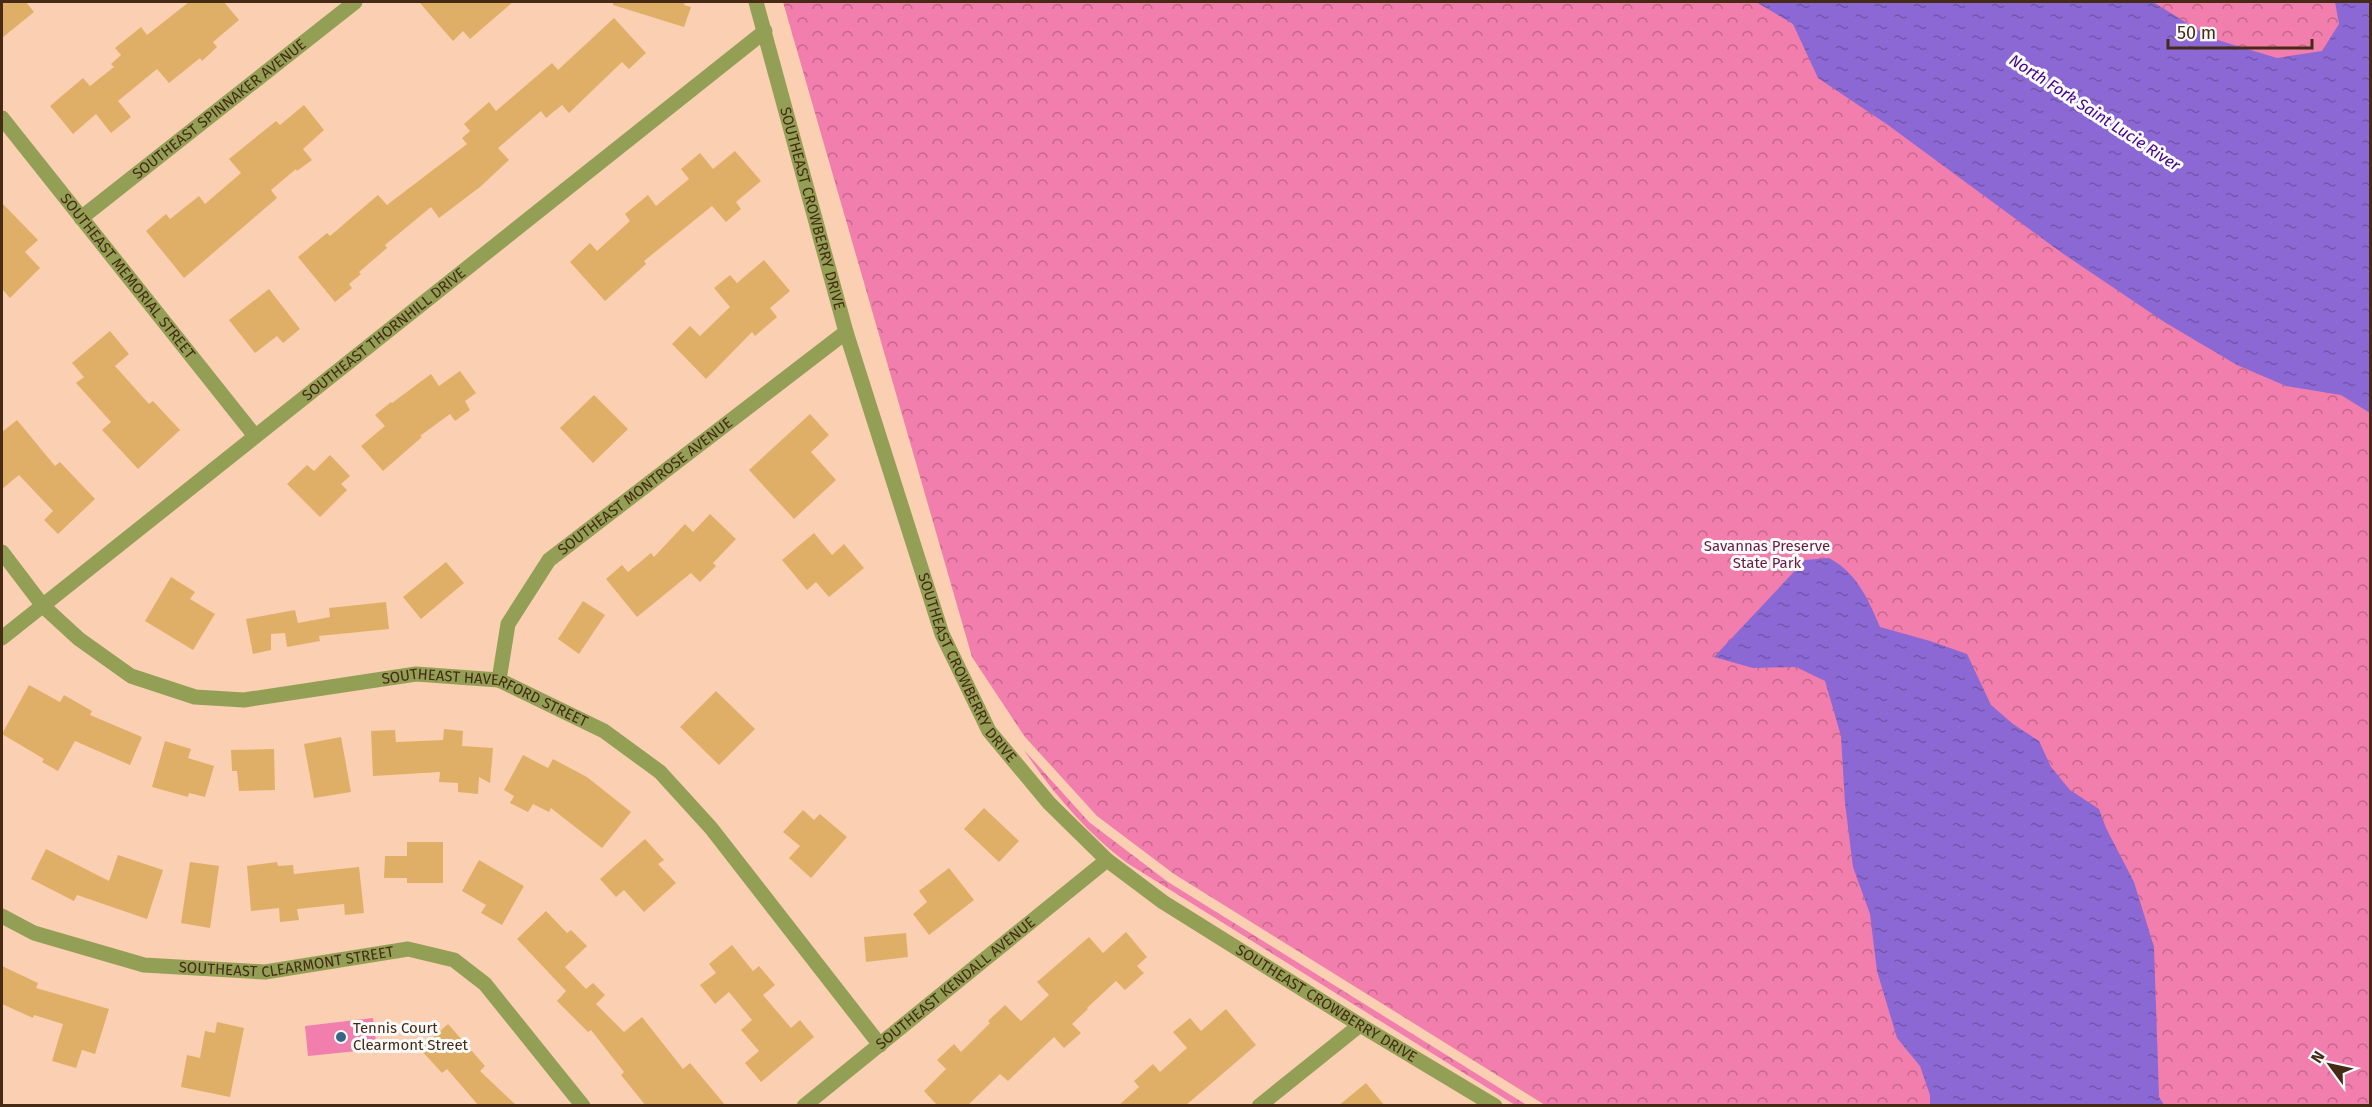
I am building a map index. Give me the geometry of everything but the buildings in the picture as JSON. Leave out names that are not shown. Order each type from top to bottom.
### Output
[{"type":"street","name":"SOUTHEAST SPINNAKER AVENUE","points":[[81,218],[355,2]]},
{"type":"street","name":"SOUTHEAST CROWBERRY DRIVE","points":[[756,2],[846,332],[942,634],[989,730],[1049,803],[1107,860],[1163,902],[1495,1106]]},
{"type":"street","name":"SOUTHEAST THORNHILL DRIVE","points":[[2,638],[765,31]]},
{"type":"street","name":"SOUTHEAST MEMORIAL STREET","points":[[2,118],[255,436]]},
{"type":"street","name":"SOUTHEAST MONTROSE AVENUE","points":[[499,680],[508,624],[549,560],[846,332]]},
{"type":"street","name":"SOUTHEAST HAVERFORD STREET","points":[[2,552],[43,606],[79,639],[131,676],[195,697],[244,700],[416,674],[499,680],[604,731],[660,772],[711,828],[880,1045]]},
{"type":"street","name":"SOUTHEAST KENDALL AVENUE","points":[[804,1106],[1107,860]]},
{"type":"street","name":"SOUTHEAST CLEARMONT STREET","points":[[2,916],[34,933],[144,965],[265,972],[408,949],[454,960],[485,984],[583,1106]]},
{"type":"street","points":[[1259,1106],[1360,1025]]},
{"type":"green space","name":"Savannas Preserve State Park","points":[[783,2],[2370,2],[2370,1105],[1545,1105],[1174,874],[1097,816],[1025,737],[972,657]]},
{"type":"green space","points":[[1024,750],[1089,822],[1168,882],[1527,1105],[1515,1105],[1127,863],[1071,811]]},
{"type":"green space","name":"Tennis Court Clearmont Street","points":[[373,1018],[377,1049],[308,1056],[305,1026]]},
{"type":"water","name":"North Fork Saint Lucie River","points":[[1756,2],[2153,2],[2211,38],[2277,58],[2322,51],[2339,24],[2335,2],[2370,2],[2370,413],[2341,395],[2286,386],[2237,365],[2166,323],[2062,253],[1888,125],[1818,78],[1793,24]]},
{"type":"water","points":[[1829,558],[1839,564],[1854,579],[1866,597],[1880,627],[1967,654],[1991,705],[2013,724],[2039,741],[2051,767],[2070,790],[2099,809],[2106,828],[2134,882],[2154,947],[2159,1097],[2164,1105],[1930,1105],[1930,1095],[1920,1066],[1897,1038],[1877,971],[1870,914],[1853,867],[1845,803],[1841,736],[1825,681],[1796,667],[1753,668],[1714,657],[1805,560]]},
{"type":"place","name":"Tennis Court Clearmont Street","points":[[341,1037]]}]
